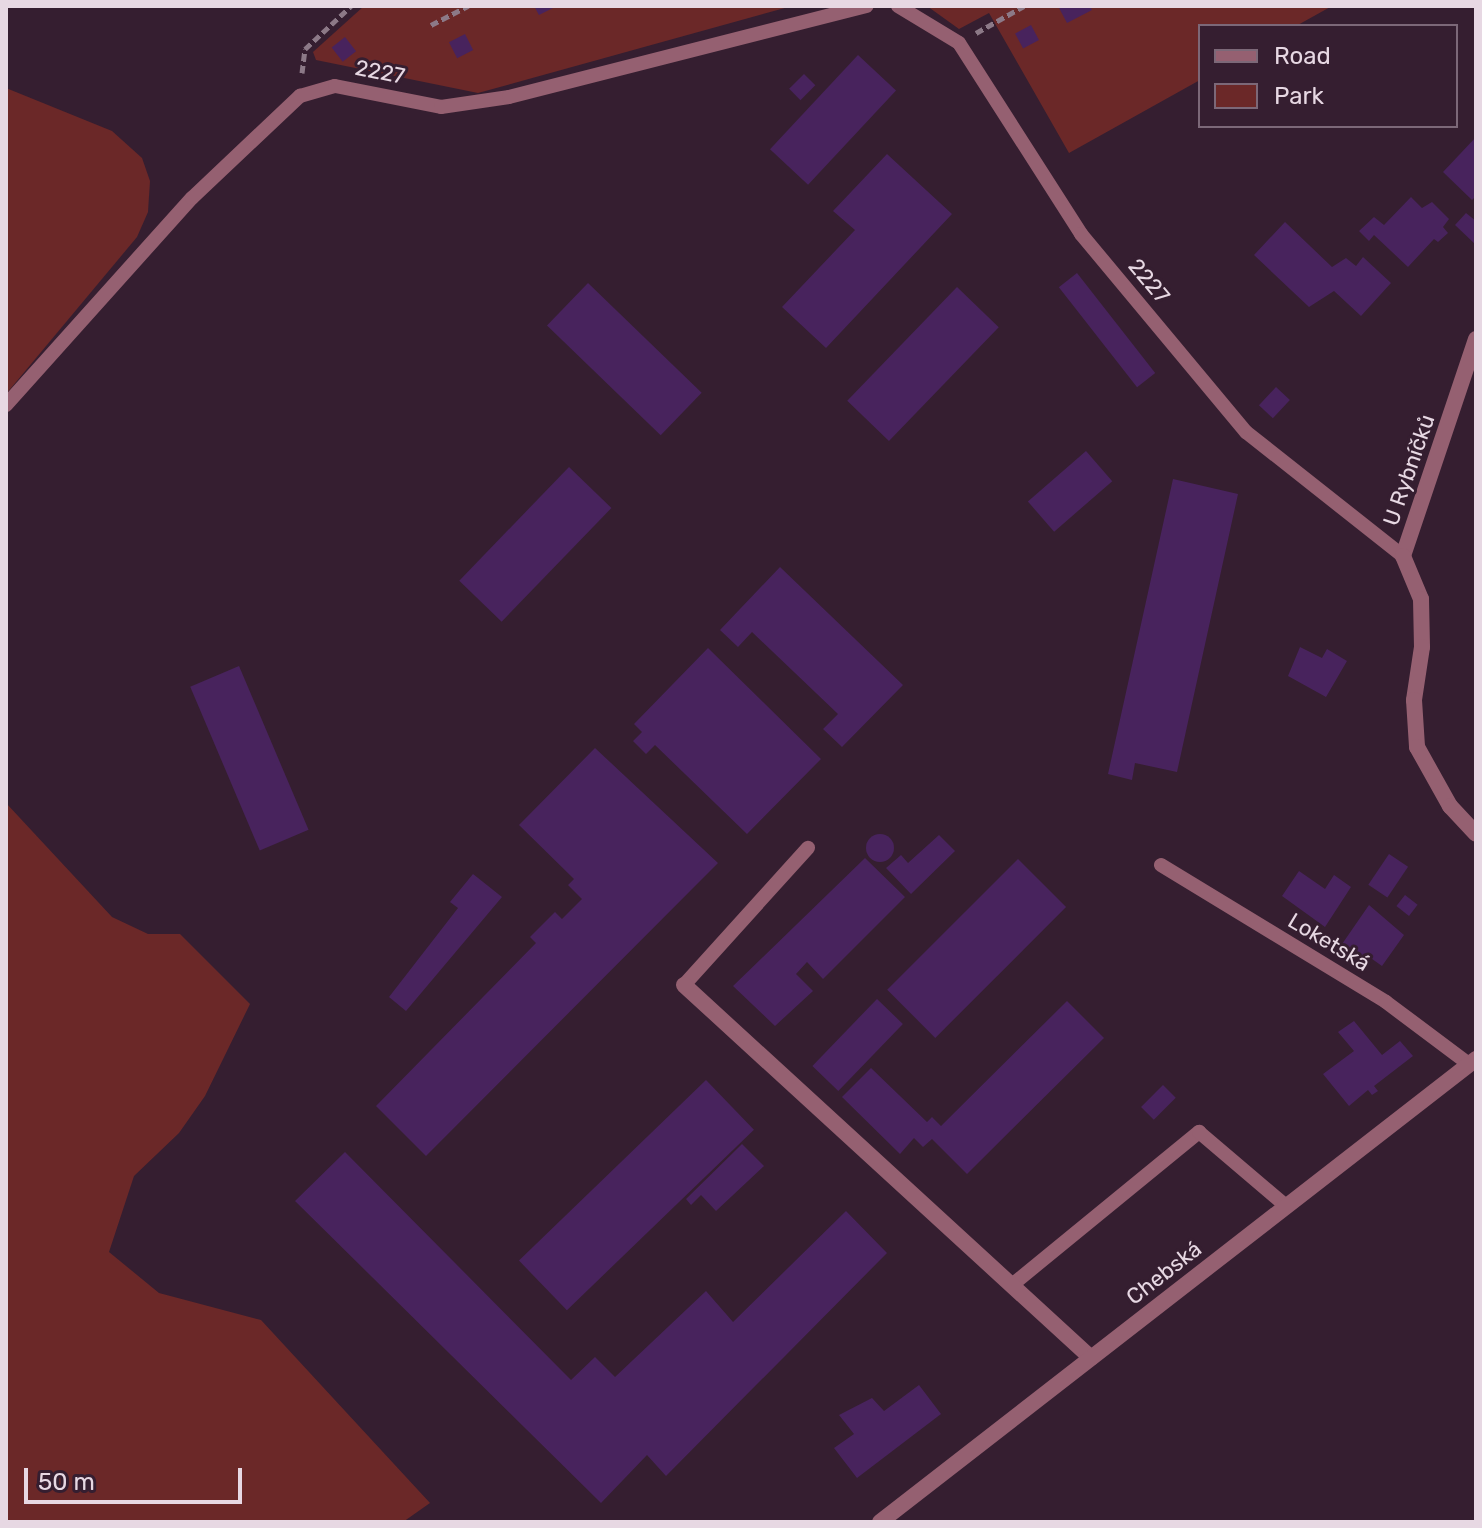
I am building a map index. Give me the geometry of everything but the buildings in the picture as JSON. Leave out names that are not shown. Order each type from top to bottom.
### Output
[{"type":"street","name":"U Rybníčků","points":[[1476,339],[1403,556],[1421,599],[1422,647],[1414,700],[1417,747],[1450,806],[1476,834]]},
{"type":"street","points":[[684,985],[1091,1358]]},
{"type":"street","name":"Chebská","points":[[880,1522],[1472,1061]]},
{"type":"lane","name":"2227","points":[[6,405],[192,198],[300,96],[335,86],[441,107],[509,97],[867,6]]},
{"type":"lane","name":"2227","points":[[898,6],[959,43],[1081,234],[1246,432],[1403,556]]},
{"type":"lane","points":[[684,985],[808,848]]},
{"type":"lane","name":"Loketská","points":[[1161,865],[1386,1002],[1472,1061]]},
{"type":"lane","points":[[1012,1285],[1199,1132],[1286,1206]]},
{"type":"path","points":[[300,96],[305,49],[351,6]]},
{"type":"path","points":[[431,25],[468,6]]},
{"type":"path","points":[[959,43],[1024,6]]},
{"type":"green space","points":[[364,6],[792,6],[478,93],[316,60],[313,52]]},
{"type":"green space","points":[[927,6],[1332,6],[1300,24],[1198,24],[1198,81],[1069,153],[989,13],[959,29]]},
{"type":"green space","points":[[6,88],[112,131],[142,158],[150,181],[148,212],[137,237],[6,394]]},
{"type":"green space","points":[[6,803],[112,917],[148,934],[180,934],[250,1004],[205,1096],[179,1133],[134,1176],[109,1252],[159,1293],[261,1320],[430,1503],[403,1522],[6,1522]]}]
